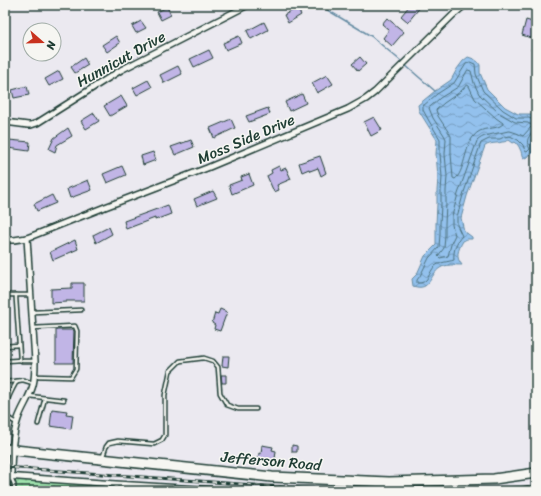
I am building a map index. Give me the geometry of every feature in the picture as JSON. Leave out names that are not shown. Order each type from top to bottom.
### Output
[{"type":"highway","name":"Jefferson Road","points":[[8,449],[272,477],[389,482],[494,479],[536,473]]},
{"type":"street","name":"Hunnicut Drive","points":[[5,122],[28,125],[37,123],[121,70],[248,5]]},
{"type":"street","name":"Moss Side Drive","points":[[5,240],[27,238],[245,153],[348,110],[366,99],[385,83],[453,15],[465,5]]},
{"type":"street","points":[[11,477],[8,449],[21,411],[29,396],[34,376],[35,360],[27,238]]},
{"type":"street","points":[[5,476],[230,491]]},
{"type":"lane","points":[[16,295],[20,360]]},
{"type":"lane","points":[[5,296],[31,295]]},
{"type":"lane","points":[[32,312],[81,310]]},
{"type":"lane","points":[[33,328],[75,326],[77,331],[76,369],[71,378],[34,376]]},
{"type":"lane","points":[[5,346],[19,346]]},
{"type":"lane","points":[[102,459],[109,443],[118,441],[154,444],[162,440],[164,435],[165,396],[170,371],[180,361],[204,358],[213,361],[218,367],[220,393],[227,404],[238,409],[256,409]]},
{"type":"lane","points":[[5,361],[35,360]]},
{"type":"lane","points":[[5,382],[17,382],[23,380],[33,383]]},
{"type":"lane","points":[[17,382],[5,406],[6,416],[10,420],[17,423]]},
{"type":"lane","points":[[29,396],[64,400]]},
{"type":"lane","points":[[38,424],[46,398]]},
{"type":"lane","points":[[8,491],[8,483],[11,477]]},
{"type":"lane","points":[[11,477],[14,484],[14,491]]},
{"type":"lane","points":[[116,484],[116,491]]},
{"type":"green space","points":[[5,474],[119,484],[120,491],[5,491]]},
{"type":"water","points":[[468,57],[478,62],[480,65],[480,73],[487,89],[505,107],[518,114],[531,114],[536,117],[536,136],[534,136],[531,140],[534,152],[523,159],[518,145],[509,140],[485,146],[467,196],[461,218],[464,231],[472,237],[472,239],[463,241],[459,250],[458,259],[462,265],[442,267],[436,271],[427,285],[423,287],[413,286],[412,279],[417,274],[425,256],[436,245],[438,177],[436,154],[437,140],[419,111],[418,105],[451,80],[457,69]]},
{"type":"building","points":[[410,5],[422,5],[408,22],[401,16]]},
{"type":"building","points":[[167,7],[171,15],[161,20],[157,12]]},
{"type":"building","points":[[297,8],[301,15],[288,23],[284,15]]},
{"type":"building","points":[[387,18],[404,32],[392,46],[383,38],[389,30],[382,24]]},
{"type":"building","points":[[526,20],[536,23],[536,51],[531,50],[534,39],[522,35]]},
{"type":"building","points":[[141,21],[146,28],[136,33],[132,26]]},
{"type":"building","points":[[264,22],[268,30],[251,39],[247,31]]},
{"type":"building","points":[[116,36],[120,43],[107,52],[102,45]]},
{"type":"building","points":[[239,36],[242,43],[226,50],[223,43]]},
{"type":"building","points":[[209,50],[213,58],[194,67],[190,59]]},
{"type":"building","points":[[360,57],[366,64],[358,71],[352,64]]},
{"type":"building","points":[[84,58],[88,65],[75,73],[71,67]]},
{"type":"building","points":[[178,66],[182,74],[164,83],[160,75]]},
{"type":"building","points":[[59,71],[63,79],[49,86],[45,79]]},
{"type":"building","points":[[327,75],[333,84],[317,93],[312,83]]},
{"type":"building","points":[[148,80],[152,87],[137,95],[133,88]]},
{"type":"building","points":[[27,86],[29,95],[14,98],[12,90]]},
{"type":"building","points":[[302,94],[306,103],[289,111],[285,102]]},
{"type":"building","points":[[121,96],[127,106],[110,116],[104,106]]},
{"type":"building","points":[[268,108],[270,114],[249,122],[246,116]]},
{"type":"building","points":[[94,113],[99,121],[86,129],[81,121]]},
{"type":"building","points":[[374,117],[382,130],[371,136],[364,122]]},
{"type":"building","points":[[231,119],[235,128],[214,138],[210,128]]},
{"type":"building","points":[[68,128],[72,136],[57,145],[55,152],[49,149],[54,138]]},
{"type":"building","points":[[9,140],[30,142],[29,151],[8,148]]},
{"type":"building","points":[[191,140],[194,147],[175,155],[171,147]]},
{"type":"building","points":[[153,152],[156,160],[143,165],[141,156]]},
{"type":"building","points":[[320,156],[326,173],[321,176],[318,168],[310,171],[309,169],[302,172],[299,163]]},
{"type":"building","points":[[122,166],[126,175],[107,183],[103,174]]},
{"type":"building","points":[[279,166],[281,170],[286,168],[291,179],[277,185],[279,190],[274,192],[267,176],[272,173],[271,170]]},
{"type":"building","points":[[249,174],[253,185],[232,194],[229,185],[242,180],[241,177]]},
{"type":"building","points":[[88,180],[92,190],[70,198],[67,189]]},
{"type":"building","points":[[213,191],[217,198],[197,206],[194,199]]},
{"type":"building","points":[[52,195],[56,203],[37,211],[34,204]]},
{"type":"building","points":[[168,205],[171,214],[155,220],[155,218],[126,229],[124,221]]},
{"type":"building","points":[[109,227],[112,234],[96,243],[93,235]]},
{"type":"building","points":[[75,240],[78,249],[53,260],[50,252]]},
{"type":"building","points":[[72,283],[84,283],[84,301],[51,303],[51,289],[72,288]]},
{"type":"building","points":[[5,307],[9,307],[9,336],[5,336]]},
{"type":"building","points":[[220,309],[227,312],[220,331],[214,329],[215,325],[212,323],[215,313],[218,314]]},
{"type":"building","points":[[56,330],[74,330],[73,363],[56,363]]},
{"type":"building","points":[[223,356],[229,356],[228,367],[222,366]]},
{"type":"building","points":[[221,375],[226,375],[226,383],[222,383]]},
{"type":"building","points":[[52,409],[67,411],[66,414],[73,415],[71,429],[50,426]]},
{"type":"building","points":[[262,445],[273,447],[272,450],[276,451],[275,459],[277,459],[277,463],[258,460],[259,453],[261,454]]},
{"type":"building","points":[[292,445],[297,446],[297,452],[292,452]]},
{"type":"waterway","points":[[319,5],[371,36],[402,62]]},
{"type":"waterway","points":[[405,65],[435,91]]},
{"type":"railway","points":[[5,467],[336,491]]},
{"type":"railway","points":[[484,491],[536,486]]}]
